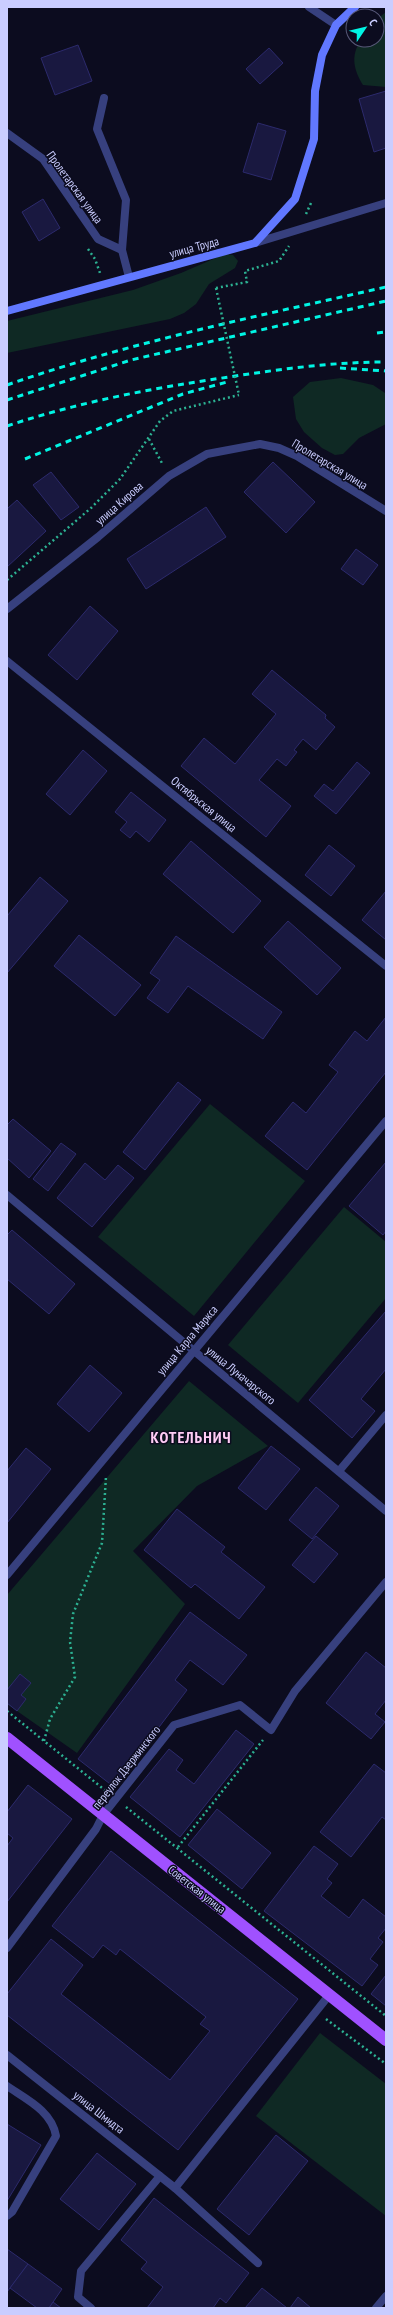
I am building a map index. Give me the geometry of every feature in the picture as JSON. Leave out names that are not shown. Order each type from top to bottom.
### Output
[{"type":"main road","name":"Советская улица","points":[[7,1738],[386,2040]]},
{"type":"street","points":[[309,7],[336,25]]},
{"type":"street","points":[[255,243],[295,199],[314,139],[315,91],[322,55],[336,25],[354,7]]},
{"type":"street","points":[[104,98],[97,129],[126,200],[122,250],[129,277]]},
{"type":"street","name":"Пролетарская улица","points":[[7,133],[43,159],[98,239],[122,250]]},
{"type":"street","name":"улица Труда","points":[[7,311],[255,243],[386,203]]},
{"type":"street","name":"Пролетарская улица","points":[[260,444],[279,448],[297,456],[386,511]]},
{"type":"street","name":"улица Кирова","points":[[7,609],[98,537],[169,476],[188,463],[207,454],[260,444]]},
{"type":"street","name":"Октябрьская улица","points":[[7,661],[386,966]]},
{"type":"street","name":"улица Карла Маркса","points":[[7,1575],[386,1121]]},
{"type":"street","name":"улица Луначарского","points":[[7,1195],[386,1511]]},
{"type":"street","points":[[339,1471],[386,1415]]},
{"type":"street","points":[[271,1730],[295,1691],[386,1582]]},
{"type":"street","name":"переулок Дзержинского","points":[[7,1948],[96,1829],[102,1814],[116,1799],[174,1725],[240,1705],[271,1730]]},
{"type":"street","points":[[176,2188],[330,1994]]},
{"type":"street","name":"улица Шмидта","points":[[7,2056],[176,2188],[258,2264]]},
{"type":"street","points":[[7,2086],[46,2114],[54,2125],[56,2136],[12,2212],[7,2216]]},
{"type":"street","points":[[91,2308],[78,2297],[81,2271],[160,2176]]},
{"type":"street","points":[[376,2308],[386,2296]]},
{"type":"path","points":[[7,580],[91,508],[120,479],[160,421],[173,411],[239,395],[216,288],[247,282],[245,271],[279,261]]},
{"type":"path","points":[[149,439],[169,476]]},
{"type":"path","points":[[44,1741],[50,1719],[75,1677],[70,1642],[73,1614],[102,1542],[107,1457]]},
{"type":"path","points":[[7,1711],[178,1847],[386,2016]]},
{"type":"path","points":[[178,1847],[271,1730]]},
{"type":"path","points":[[316,2011],[386,2064]]},
{"type":"green space","points":[[386,12],[386,87],[363,85],[357,74],[354,63],[355,52],[357,48],[385,48]]},
{"type":"green space","points":[[225,254],[233,255],[238,261],[235,268],[209,284],[196,304],[184,313],[170,319],[7,353],[7,321],[133,290],[181,273]]},
{"type":"green space","points":[[341,378],[373,385],[385,393],[386,424],[359,438],[343,454],[335,455],[322,448],[304,432],[296,419],[293,397],[310,382]]},
{"type":"green space","points":[[210,1104],[305,1181],[194,1316],[98,1237]]},
{"type":"green space","points":[[344,1207],[386,1242],[386,1298],[298,1403],[228,1345]]},
{"type":"green space","points":[[189,1381],[268,1446],[197,1486],[133,1551],[185,1604],[77,1753],[7,1704],[7,1595]]},
{"type":"green space","points":[[320,2033],[386,2084],[386,2216],[256,2116]]},
{"type":"building","points":[[78,45],[92,81],[55,95],[41,58]]},
{"type":"building","points":[[269,48],[283,63],[260,84],[246,69]]},
{"type":"building","points":[[386,91],[386,148],[374,152],[359,99]]},
{"type":"building","points":[[258,123],[286,131],[271,180],[243,172]]},
{"type":"building","points":[[43,199],[60,228],[39,241],[22,212]]},
{"type":"building","points":[[273,462],[315,502],[286,533],[244,492]]},
{"type":"building","points":[[51,472],[79,507],[61,520],[33,485]]},
{"type":"building","points":[[17,500],[46,531],[7,567],[7,509]]},
{"type":"building","points":[[206,507],[226,537],[146,589],[127,559]]},
{"type":"building","points":[[356,549],[378,565],[363,585],[341,569]]},
{"type":"building","points":[[90,606],[118,631],[77,680],[48,655]]},
{"type":"building","points":[[272,670],[326,715],[325,718],[335,727],[316,750],[303,739],[294,750],[297,752],[286,766],[277,759],[259,780],[291,806],[266,837],[181,766],[204,738],[235,764],[276,714],[252,694]]},
{"type":"building","points":[[83,750],[107,771],[70,815],[46,794]]},
{"type":"building","points":[[357,762],[370,773],[336,814],[314,796],[324,784],[333,791]]},
{"type":"building","points":[[131,792],[166,820],[149,842],[136,831],[130,838],[120,830],[127,822],[115,812]]},
{"type":"building","points":[[191,841],[261,901],[233,933],[163,874]]},
{"type":"building","points":[[329,845],[355,866],[331,896],[305,875]]},
{"type":"building","points":[[40,877],[68,901],[7,973],[7,916]]},
{"type":"building","points":[[386,891],[386,940],[362,920]]},
{"type":"building","points":[[288,921],[341,968],[317,995],[264,947]]},
{"type":"building","points":[[79,935],[141,985],[115,1016],[54,966]]},
{"type":"building","points":[[176,936],[282,1012],[263,1039],[188,986],[168,1013],[147,998],[160,980],[150,973]]},
{"type":"building","points":[[386,1017],[386,1072],[307,1170],[265,1136],[293,1102],[306,1113],[338,1072],[329,1065],[355,1031],[367,1041]]},
{"type":"building","points":[[178,1082],[201,1100],[145,1170],[123,1152]]},
{"type":"building","points":[[13,1119],[51,1151],[29,1178],[7,1158],[7,1125]]},
{"type":"building","points":[[61,1143],[76,1154],[48,1191],[33,1179]]},
{"type":"building","points":[[386,1162],[386,1231],[383,1235],[349,1206]]},
{"type":"building","points":[[85,1163],[105,1180],[118,1165],[134,1178],[92,1227],[57,1198]]},
{"type":"building","points":[[12,1230],[75,1284],[49,1314],[7,1279],[7,1235]]},
{"type":"building","points":[[386,1311],[386,1369],[361,1399],[375,1411],[352,1438],[309,1400]]},
{"type":"building","points":[[90,1365],[122,1393],[89,1432],[57,1404]]},
{"type":"building","points":[[271,1446],[300,1469],[266,1510],[238,1488]]},
{"type":"building","points":[[26,1448],[51,1469],[7,1523],[7,1471]]},
{"type":"building","points":[[316,1487],[339,1506],[312,1539],[289,1520]]},
{"type":"building","points":[[177,1509],[225,1547],[221,1552],[265,1587],[239,1619],[195,1584],[191,1588],[144,1550]]},
{"type":"building","points":[[316,1536],[338,1554],[314,1583],[292,1565]]},
{"type":"building","points":[[190,1612],[247,1655],[223,1685],[190,1660],[175,1680],[187,1690],[114,1787],[78,1759]]},
{"type":"building","points":[[366,1652],[386,1668],[386,1700],[375,1714],[385,1722],[371,1739],[326,1703]]},
{"type":"building","points":[[20,1674],[31,1683],[21,1695],[26,1699],[17,1711],[7,1703],[7,1690]]},
{"type":"building","points":[[236,1730],[254,1744],[180,1837],[130,1797],[169,1749],[183,1760],[176,1770],[194,1784]]},
{"type":"building","points":[[374,1764],[386,1773],[386,1820],[382,1817],[351,1857],[320,1832]]},
{"type":"building","points":[[28,1785],[72,1819],[7,1902],[7,1846],[13,1838],[7,1833],[7,1812]]},
{"type":"building","points":[[217,1809],[271,1853],[242,1889],[188,1845]]},
{"type":"building","points":[[314,1846],[338,1864],[327,1879],[332,1883],[321,1896],[349,1918],[363,1899],[386,1917],[386,1928],[378,1938],[383,1942],[370,1959],[378,1965],[362,1986],[264,1911]]},
{"type":"building","points":[[111,1851],[298,1999],[178,2150],[7,2015],[7,1994],[51,1939],[83,1965],[61,1994],[170,2080],[210,2031],[200,2024],[206,2017],[120,1949],[116,1955],[103,1945],[93,1958],[52,1926]]},
{"type":"building","points":[[386,1975],[386,2006],[371,1994]]},
{"type":"building","points":[[7,2124],[41,2145],[7,2201]]},
{"type":"building","points":[[276,2135],[308,2161],[249,2235],[217,2209]]},
{"type":"building","points":[[97,2153],[136,2184],[99,2230],[60,2199]]},
{"type":"building","points":[[154,2198],[249,2273],[226,2303],[220,2298],[213,2308],[147,2308],[163,2287],[141,2269],[147,2262],[121,2240]]},
{"type":"building","points":[[7,2249],[28,2264],[7,2292]]},
{"type":"building","points":[[28,2264],[62,2289],[49,2308],[37,2308],[10,2288]]},
{"type":"building","points":[[262,2288],[287,2308],[245,2308]]},
{"type":"building","points":[[298,2297],[311,2308],[290,2308]]},
{"type":"building","points":[[53,2302],[61,2308],[49,2308]]},
{"type":"railway","points":[[7,385],[148,343],[243,319],[386,287]]},
{"type":"railway","points":[[7,400],[131,360],[386,301]]},
{"type":"railway","points":[[377,333],[386,332]]},
{"type":"railway","points":[[7,426],[34,417],[89,403],[172,386],[307,366],[386,362]]},
{"type":"railway","points":[[340,368],[386,371]]},
{"type":"railway","points":[[25,459],[183,394],[227,382]]},
{"type":"district","name":"КОТЕЛЬНИЧ","points":[[191,1437]]}]
